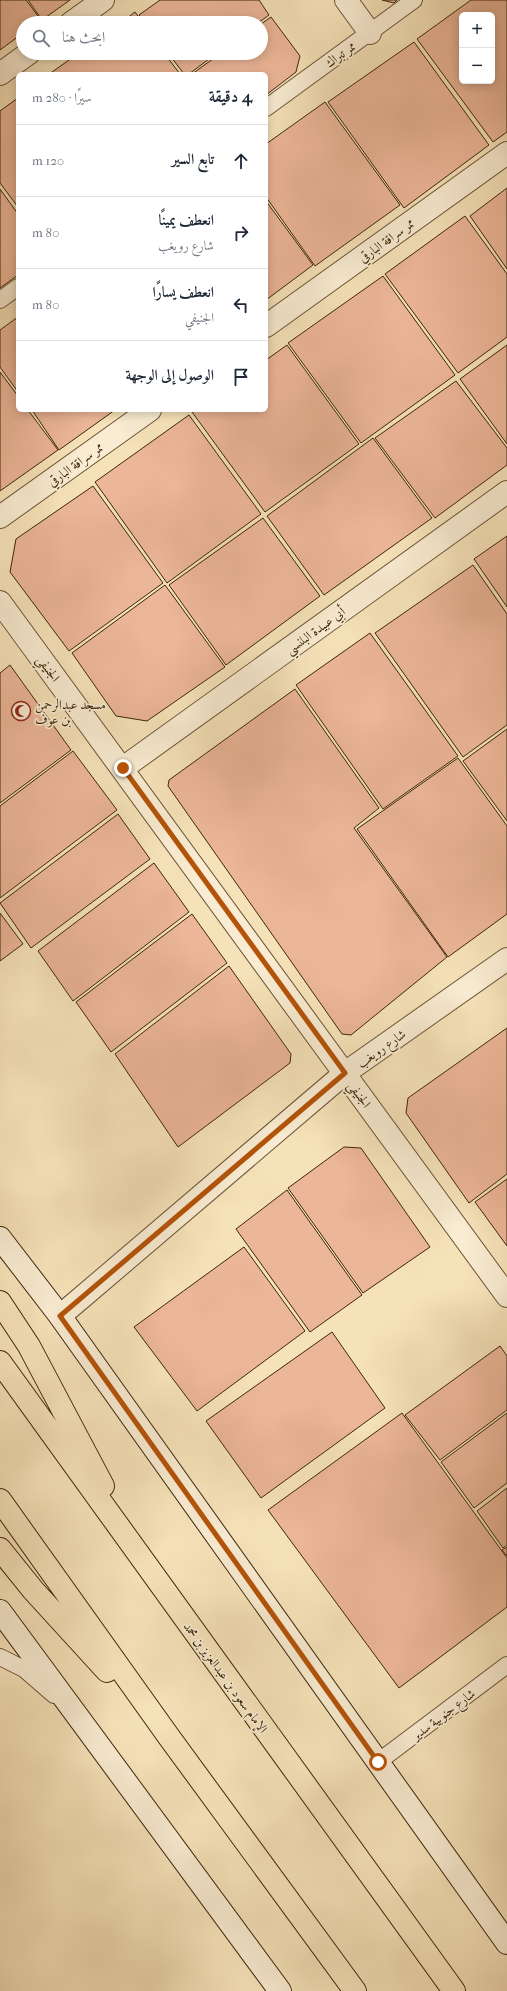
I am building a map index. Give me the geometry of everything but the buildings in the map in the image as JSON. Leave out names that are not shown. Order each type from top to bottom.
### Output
[{"type":"main road","points":[[0,1302],[28,1346],[144,1563]]},
{"type":"main road","name":"الإمام سعود بن عبدالعزيز بن محمد","points":[[0,1362],[454,1991]]},
{"type":"main road","points":[[0,1500],[169,1737],[354,1991]]},
{"type":"main road","points":[[0,1549],[33,1590],[169,1737]]},
{"type":"street","points":[[81,16],[103,0]]},
{"type":"street","points":[[346,0],[370,33]]},
{"type":"street","points":[[0,74],[19,60]]},
{"type":"street","name":"ممر سراقة البارقي","points":[[268,325],[507,154]]},
{"type":"street","name":"ممر سراقة البارقي","points":[[0,517],[147,412]]},
{"type":"street","name":"أبي عبيدة البلنسي","points":[[123,768],[507,492]]},
{"type":"street","name":"الجنيفي","points":[[0,602],[123,768],[507,1296]]},
{"type":"street","name":"شارع رويغب","points":[[60,1316],[345,1073],[507,959]]},
{"type":"street","points":[[0,1238],[60,1316],[507,1943]]},
{"type":"street","points":[[0,1612],[67,1705],[280,1991]]},
{"type":"lane","name":"ممر تبراك","points":[[268,107],[414,0]]},
{"type":"lane","points":[[0,300],[16,288]]},
{"type":"lane","points":[[0,1657],[24,1670],[67,1705]]},
{"type":"lane","name":"شارع جنوبية سدير","points":[[378,1762],[507,1665]]},
{"type":"place","name":"مسجد عبدالرحمن بن عوف","points":[[21,711]]},
{"type":"route","points":[[123,768],[345,1073],[60,1316],[378,1762]]}]
